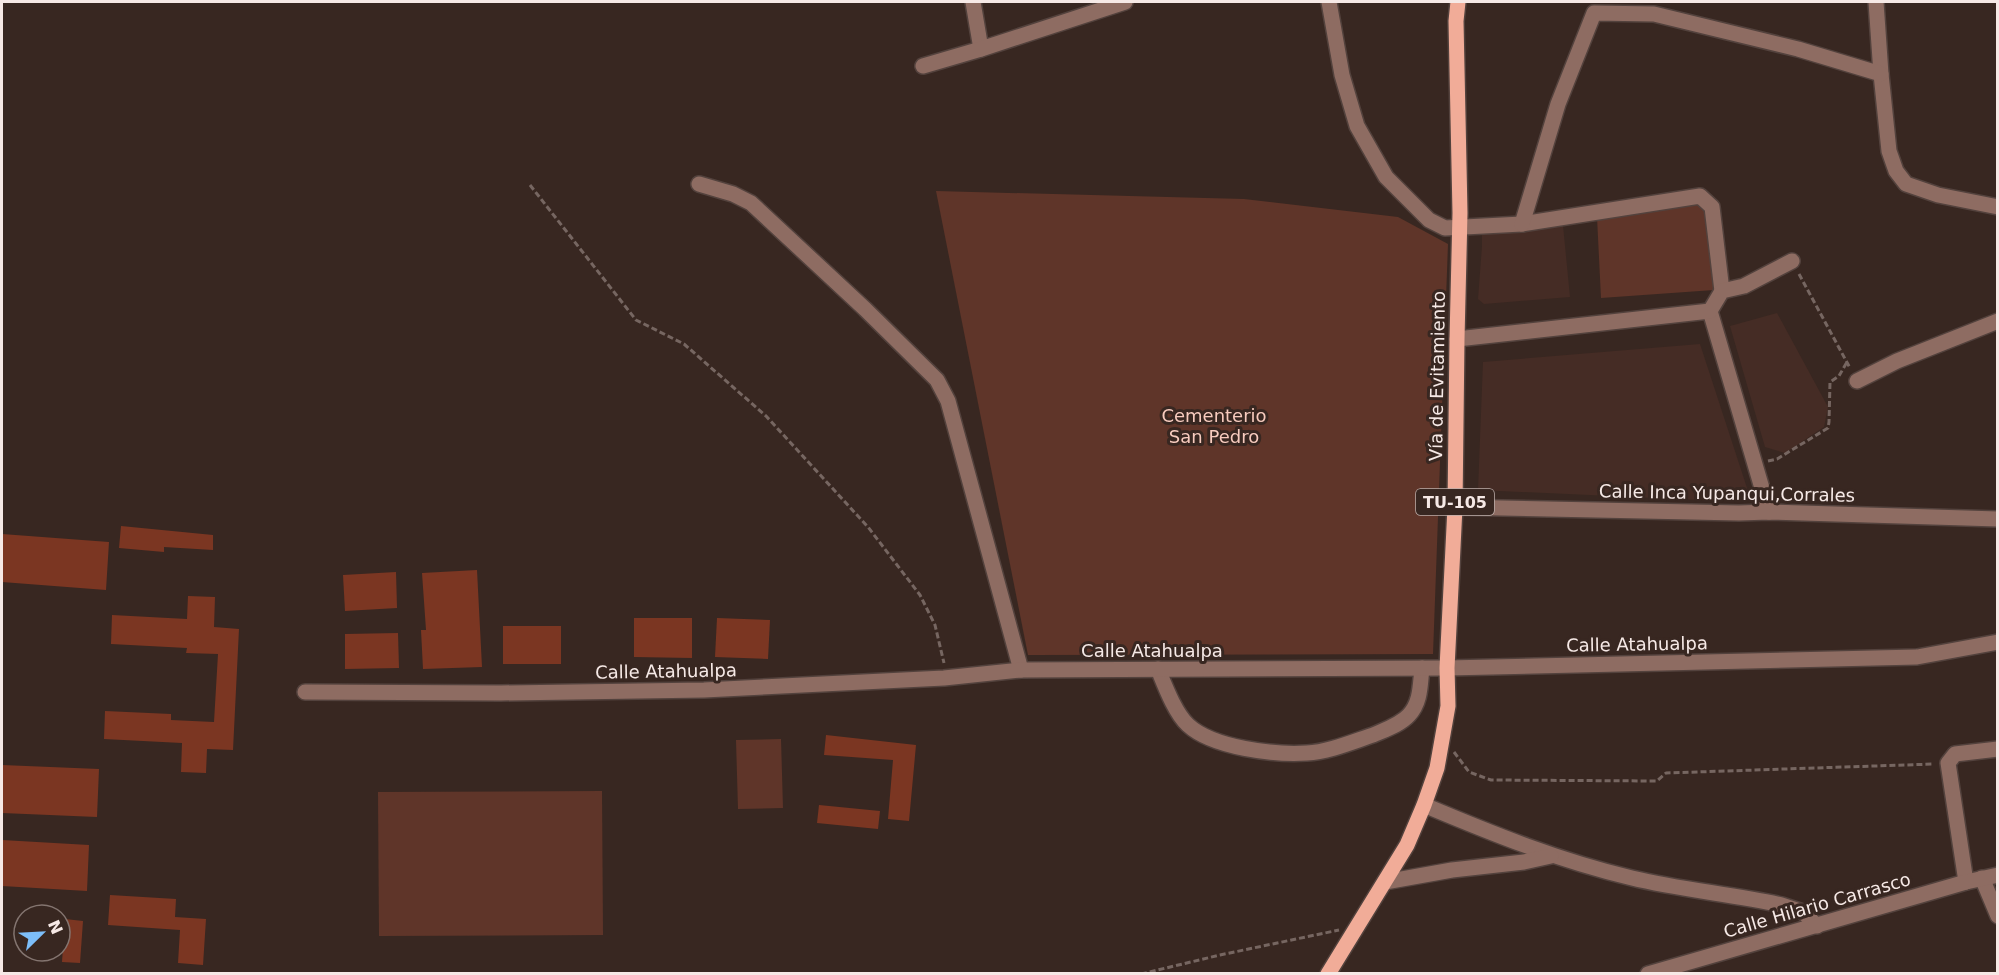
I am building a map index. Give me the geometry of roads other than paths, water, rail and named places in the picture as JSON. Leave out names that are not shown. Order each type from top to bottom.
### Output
[{"type":"main road","name":"Vía de Evitamiento","points":[[1328,974],[1407,844],[1437,768],[1448,706],[1447,668],[1455,507],[1460,227],[1456,21],[1458,2]]},
{"type":"street","points":[[973,2],[981,49]]},
{"type":"street","points":[[923,66],[1125,2]]},
{"type":"street","points":[[1329,2],[1342,75],[1357,126],[1386,177],[1429,220],[1444,228],[1522,224],[1700,196],[1712,207],[1722,291],[1710,311],[1769,512]]},
{"type":"street","points":[[1876,2],[1888,151],[1896,171],[1906,184],[1938,195],[1998,207]]},
{"type":"street","points":[[1522,224],[1558,104],[1594,13],[1654,14],[1798,49],[1881,74]]},
{"type":"street","points":[[699,184],[733,194],[751,203],[937,380],[948,401],[1021,670]]},
{"type":"street","points":[[1722,291],[1744,286],[1792,261]]},
{"type":"street","points":[[1457,339],[1710,311]]},
{"type":"street","points":[[1857,381],[1908,357],[1998,321]]},
{"type":"street","name":"Calle Inca Yupanqui,Corrales","points":[[1455,507],[1769,512],[1998,519]]},
{"type":"street","name":"Calle Atahualpa","points":[[305,692],[501,693],[704,690],[944,678],[1021,670],[1447,668],[1917,657],[1998,642]]},
{"type":"street","points":[[1158,669],[1170,699],[1188,725],[1218,743],[1267,753],[1308,753],[1353,742],[1387,729],[1408,717],[1418,703],[1422,668]]},
{"type":"street","points":[[1966,882],[1951,759],[1998,749]]},
{"type":"street","points":[[1424,805],[1515,843],[1635,879],[1782,905],[1803,912],[1817,926]]},
{"type":"street","points":[[1385,882],[1452,870],[1524,862],[1554,855]]},
{"type":"street","name":"Calle Hilario Carrasco","points":[[1648,974],[1966,882],[1998,875]]},
{"type":"street","points":[[1982,878],[1998,916]]},
{"type":"street","points":[[1697,974],[1698,969],[1718,955]]},
{"type":"park label","name":"Cementerio San Pedro","points":[[1214,425]]}]
